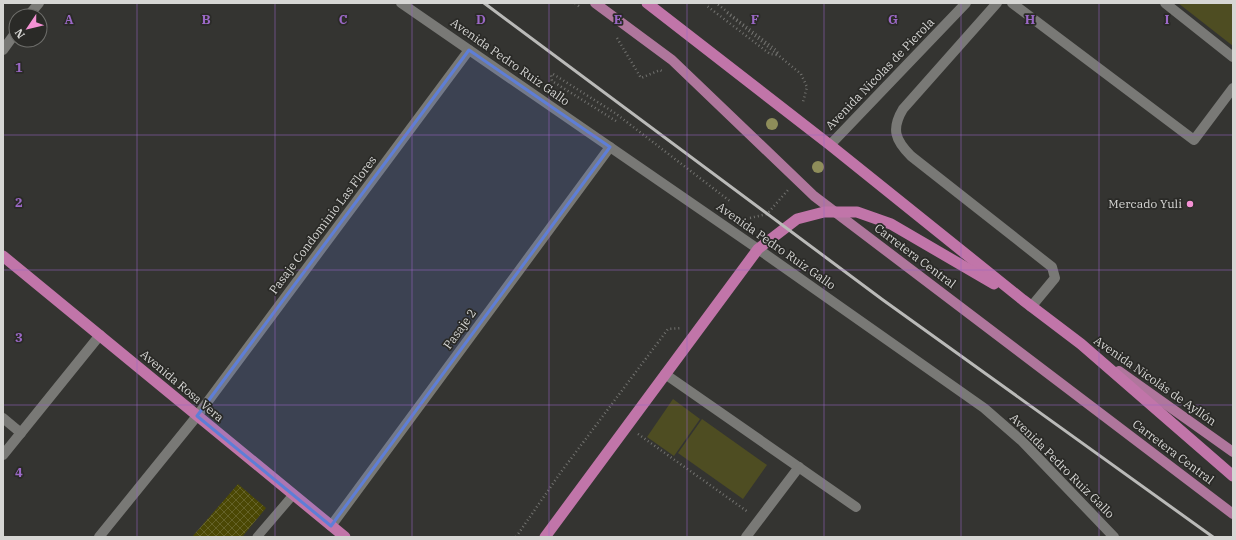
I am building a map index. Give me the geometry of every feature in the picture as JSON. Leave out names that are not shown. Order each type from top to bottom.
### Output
[{"type":"highway","name":"Carretera Central","points":[[647,3],[830,145],[1027,303],[1081,344],[1233,476]]},
{"type":"highway","points":[[545,537],[758,248],[797,219],[824,212],[857,212],[891,224],[1027,303]]},
{"type":"highway","name":"Avenida Rosa Vera","points":[[3,256],[344,537]]},
{"type":"main road","name":"Carretera Central","points":[[595,3],[672,60],[814,196],[1233,514]]},
{"type":"main road","name":"Avenida Nicolás de Ayllón","points":[[1081,344],[1233,452]]},
{"type":"street","name":"Avenida Pedro Ruiz Gallo","points":[[401,3],[758,248],[984,408],[1022,441],[1114,537]]},
{"type":"street","name":"Avenida Nicolas de Pierola","points":[[830,145],[966,3]]},
{"type":"street","points":[[997,3],[903,109],[896,121],[895,130],[899,141],[911,156],[1052,267],[1056,278],[1027,303]]},
{"type":"street","points":[[1012,3],[1194,140],[1233,88]]},
{"type":"street","points":[[1165,3],[1233,56]]},
{"type":"street","name":"Pasaje Condominio Las Flores","points":[[99,537],[197,416],[469,50]]},
{"type":"street","name":"Pasaje 2","points":[[331,526],[610,147]]},
{"type":"street","points":[[3,455],[100,335]]},
{"type":"street","points":[[665,374],[856,507]]},
{"type":"street","points":[[3,418],[21,433]]},
{"type":"street","points":[[746,537],[799,467]]},
{"type":"lane","points":[[257,537],[292,495]]},
{"type":"path","points":[[575,3],[586,11]]},
{"type":"path","points":[[707,5],[770,54],[777,55],[778,53],[776,50],[715,3]]},
{"type":"path","points":[[715,3],[801,74],[807,87],[803,102]]},
{"type":"path","points":[[614,32],[641,78],[660,70],[663,71]]},
{"type":"path","points":[[616,121],[552,81],[551,75],[553,74],[615,113],[731,202]]},
{"type":"path","points":[[750,218],[766,214],[789,189],[784,184]]},
{"type":"path","points":[[516,537],[565,466],[668,329],[700,327]]},
{"type":"path","points":[[627,426],[759,520]]},
{"type":"highlighted area","points":[[469,50],[610,147],[331,526],[197,416]]},
{"type":"shaded area","points":[[1178,3],[1233,3],[1233,46]]},
{"type":"shaded area","points":[[673,399],[700,419],[674,456],[647,437]]},
{"type":"shaded area","points":[[702,419],[767,465],[743,499],[678,453]]},
{"type":"building","points":[[238,484],[266,508],[242,537],[192,537]]},
{"type":"railway","points":[[484,3],[883,300],[1213,537]]},
{"type":"place","name":"Mercado Yuli","points":[[1190,204]]}]
